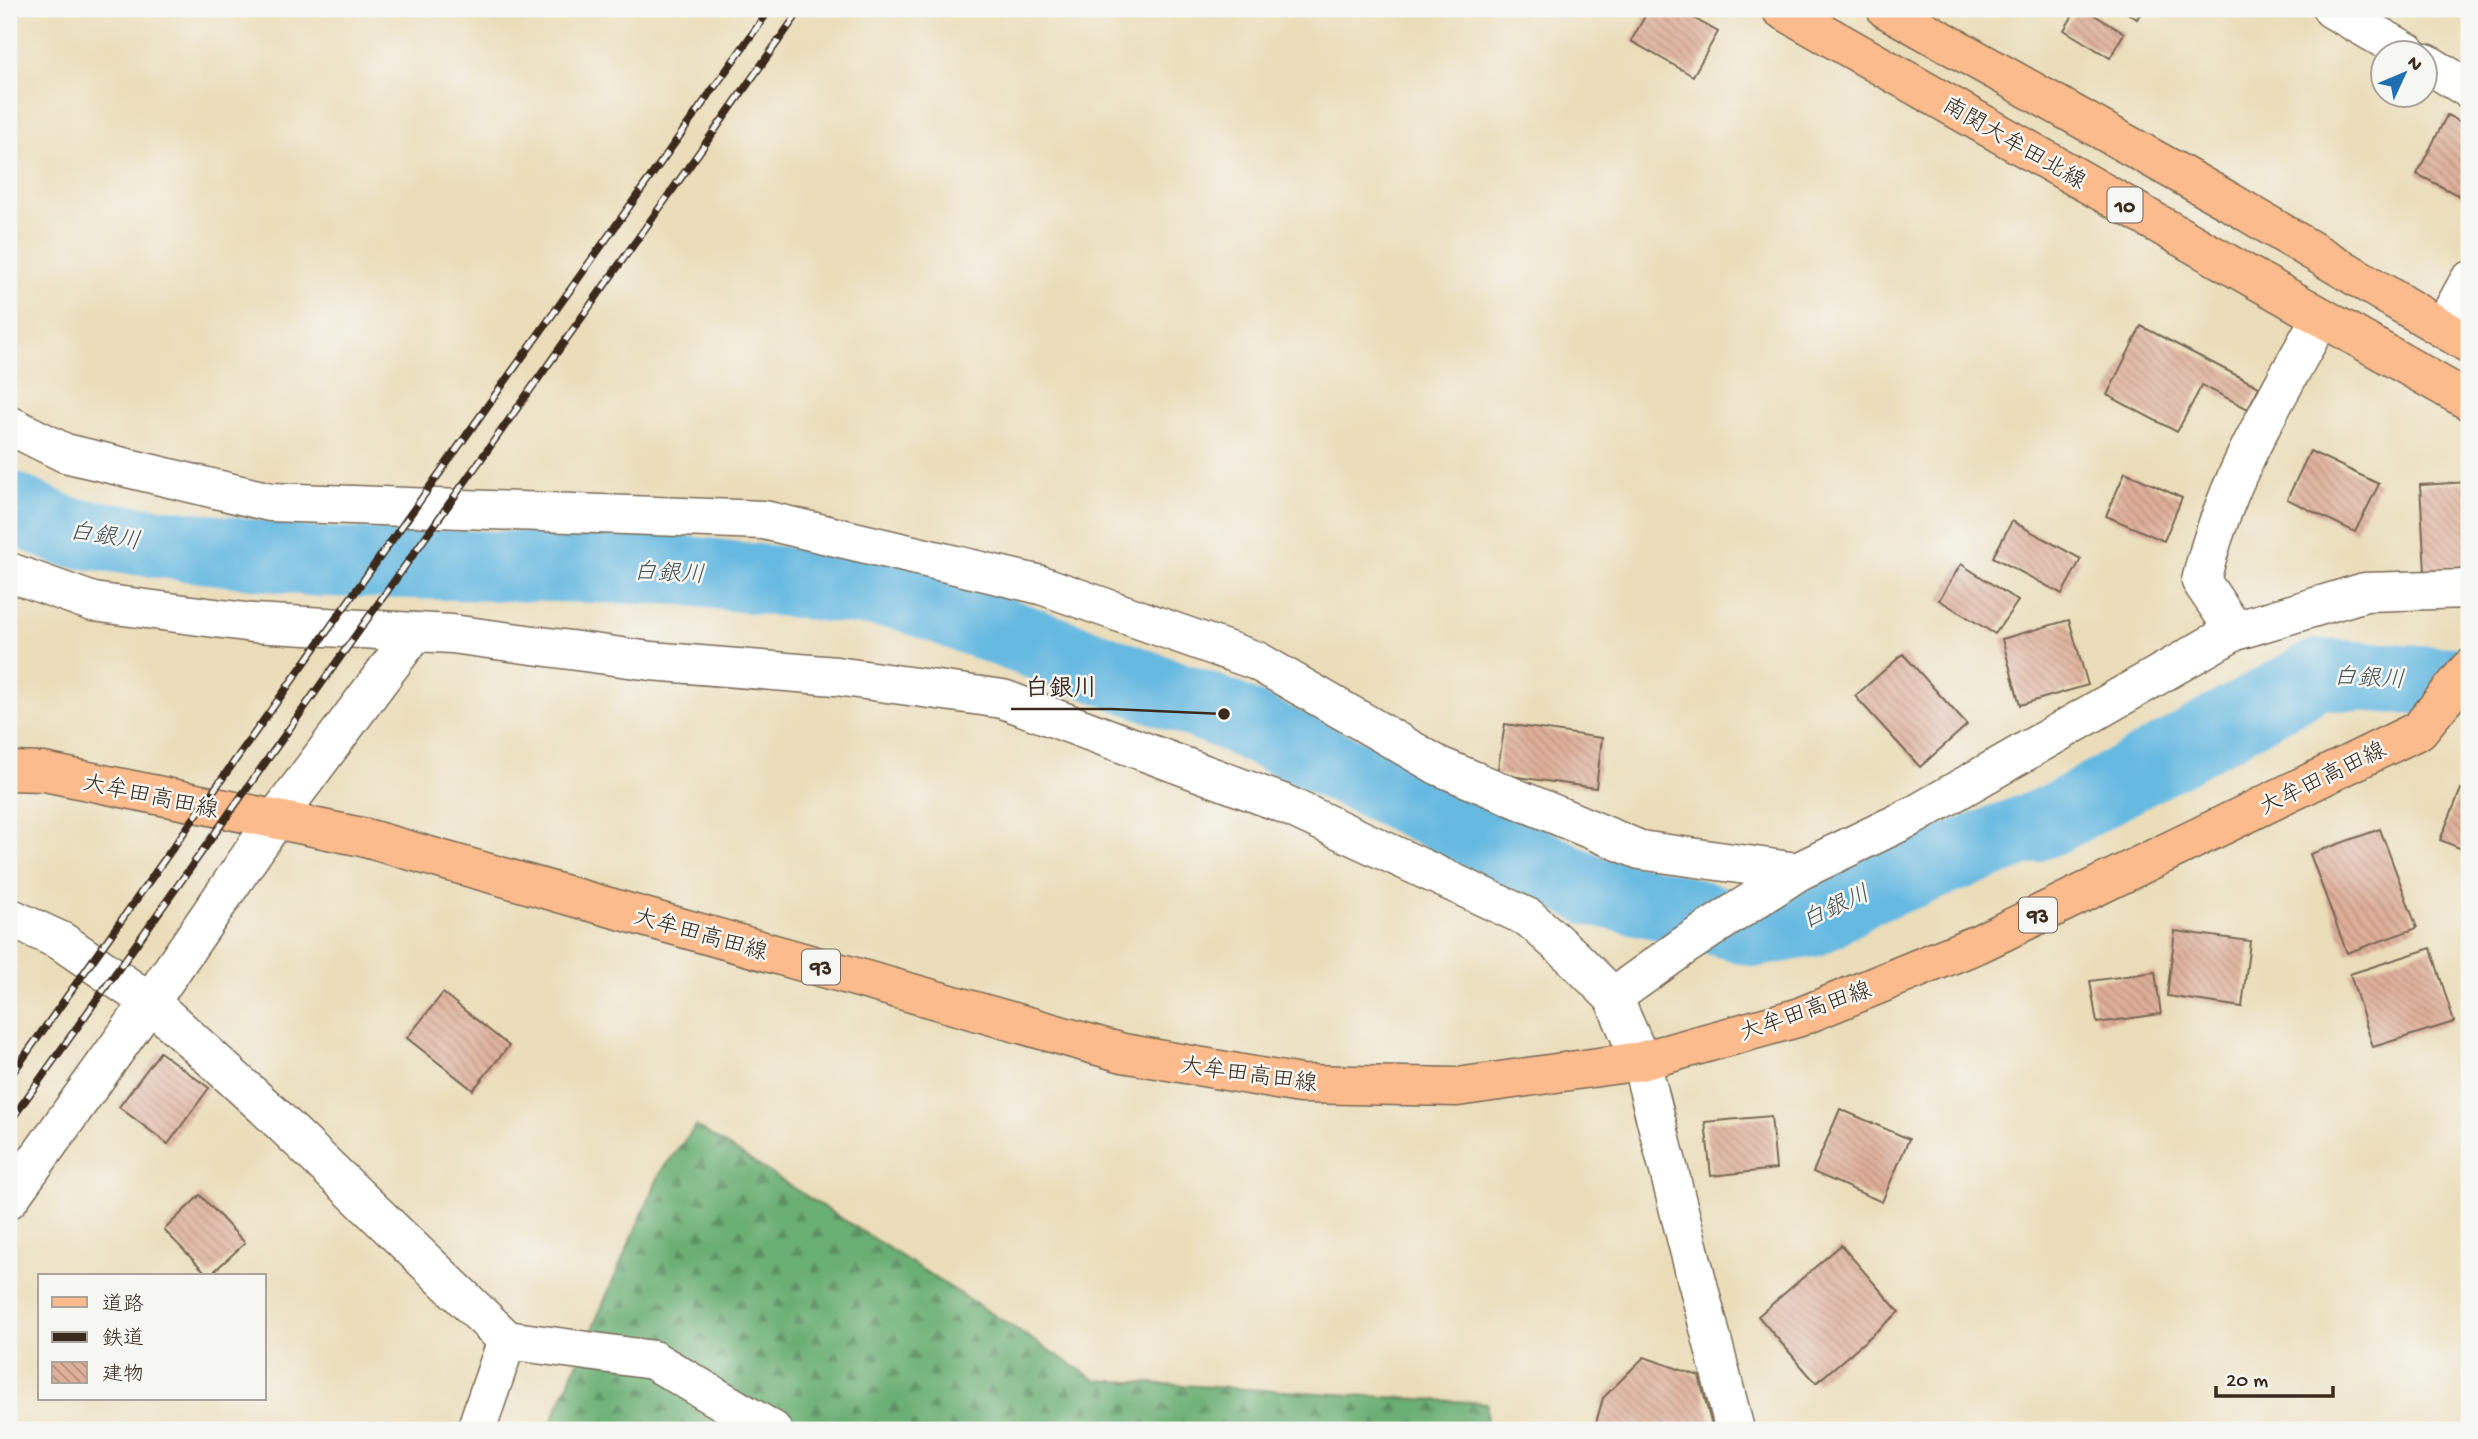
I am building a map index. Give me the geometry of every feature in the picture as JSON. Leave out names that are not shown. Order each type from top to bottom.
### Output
[{"type":"main road","name":"南関大牟田北線","points":[[1781,9],[2469,401]]},
{"type":"main road","name":"10","points":[[1886,9],[2230,202],[2456,336]]},
{"type":"main road","name":"大牟田高田線","points":[[9,771],[44,772],[362,837],[1124,1053],[1300,1084],[1457,1087],[1641,1061],[1797,1018],[1980,943],[2419,730],[2469,670]]},
{"type":"street","points":[[2332,9],[2383,38]]},
{"type":"street","points":[[2440,69],[2467,82]]},
{"type":"street","points":[[2456,336],[2469,281]]},
{"type":"street","points":[[2235,631],[2201,581],[2210,541],[2248,449],[2321,317]]},
{"type":"street","points":[[9,425],[65,453],[270,502],[764,520],[1041,585],[1257,661],[1439,766],[1640,850],[1787,879]]},
{"type":"street","points":[[9,572],[93,602],[253,623],[452,634],[651,661],[836,676],[1003,699],[1282,803],[1529,918],[1613,997],[1641,1061],[1735,1430]]},
{"type":"street","points":[[1613,997],[1684,946],[1787,879],[1913,816],[2235,631],[2365,592],[2469,589]]},
{"type":"street","points":[[9,1199],[150,1002],[275,820],[415,632]]},
{"type":"street","points":[[9,917],[61,942],[150,1002],[266,1108],[507,1340],[653,1360],[772,1430]]},
{"type":"street","points":[[476,1430],[507,1340]]},
{"type":"green space","points":[[696,1126],[1096,1380],[1487,1403],[1486,1430],[548,1430],[661,1171]]},
{"type":"building","points":[[1649,9],[1677,9],[1718,32],[1693,76],[1631,41]]},
{"type":"building","points":[[2077,9],[2084,9],[2124,33],[2110,58],[2064,30]]},
{"type":"building","points":[[2121,9],[2143,9],[2137,19]]},
{"type":"building","points":[[2447,115],[2469,126],[2469,201],[2417,174]]},
{"type":"building","points":[[2141,326],[2259,387],[2248,409],[2202,385],[2177,432],[2107,395]]},
{"type":"building","points":[[2310,451],[2379,484],[2355,532],[2287,499]]},
{"type":"building","points":[[2125,472],[2182,498],[2164,541],[2106,516]]},
{"type":"building","points":[[2469,482],[2469,569],[2425,572],[2420,485]]},
{"type":"building","points":[[2012,521],[2081,559],[2062,594],[1993,557]]},
{"type":"building","points":[[1961,564],[2018,601],[1995,634],[1939,600]]},
{"type":"building","points":[[2069,620],[2088,685],[2020,705],[2002,639]]},
{"type":"building","points":[[1903,654],[1967,725],[1920,767],[1855,696]]},
{"type":"building","points":[[1505,724],[1602,738],[1596,788],[1497,774]]},
{"type":"building","points":[[2461,789],[2469,793],[2469,852],[2440,840]]},
{"type":"building","points":[[2380,829],[2417,928],[2347,953],[2310,854]]},
{"type":"building","points":[[2175,931],[2250,941],[2242,1007],[2167,996]]},
{"type":"building","points":[[2431,948],[2454,1022],[2373,1047],[2350,974]]},
{"type":"building","points":[[2155,972],[2161,1014],[2097,1023],[2090,981]]},
{"type":"building","points":[[443,993],[509,1046],[473,1090],[407,1038]]},
{"type":"building","points":[[160,1052],[209,1088],[168,1144],[119,1107]]},
{"type":"building","points":[[1840,1109],[1909,1139],[1882,1202],[1813,1172]]},
{"type":"building","points":[[1771,1116],[1776,1169],[1711,1176],[1705,1122]]},
{"type":"building","points":[[200,1195],[245,1243],[211,1274],[207,1274],[164,1230]]},
{"type":"building","points":[[1841,1245],[1899,1312],[1816,1383],[1758,1316]]},
{"type":"building","points":[[1644,1357],[1699,1376],[1713,1430],[1594,1430],[1603,1398]]},
{"type":"waterway","name":"白銀川","points":[[9,506],[67,532],[318,562],[679,570],[902,595],[1224,714],[1593,891],[1662,905],[1757,932],[1812,922],[1865,891],[2054,819],[2319,674],[2469,683]]},
{"type":"railway","points":[[9,1078],[770,9]]},
{"type":"railway","points":[[9,1123],[801,9]]},
{"type":"place","name":"白銀川","points":[[1224,714]]}]
